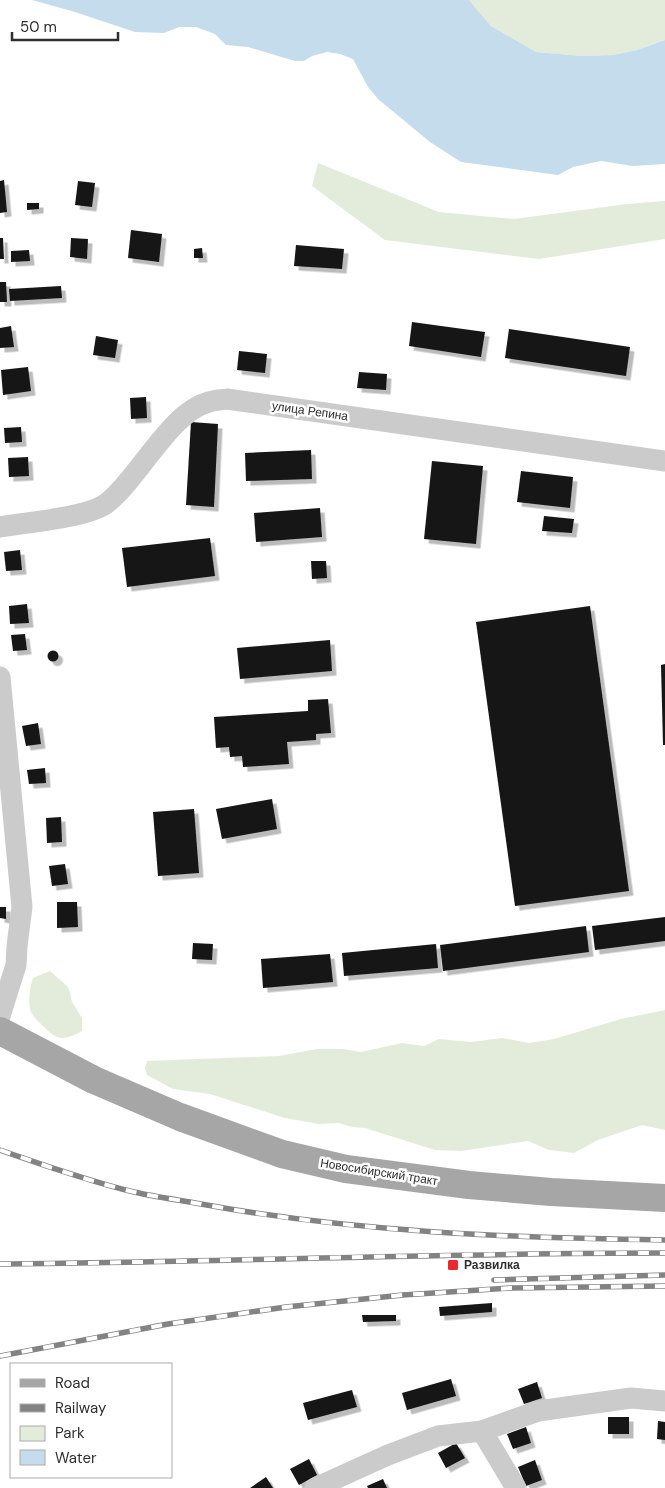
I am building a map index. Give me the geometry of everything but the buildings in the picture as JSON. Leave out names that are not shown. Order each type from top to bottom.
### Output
[{"type":"main road","name":"Новосибирский тракт","points":[[0,1031],[94,1080],[180,1117],[282,1154],[346,1169],[469,1185],[551,1192],[665,1198]]},
{"type":"street","name":"улица Репина","points":[[0,527],[94,510],[107,502],[127,482],[185,414],[207,402],[228,399],[665,461]]},
{"type":"street","points":[[0,677],[22,907],[16,965],[0,1016]]},
{"type":"street","points":[[315,1488],[388,1455],[438,1436],[482,1431],[538,1411],[631,1398],[665,1401]]},
{"type":"street","points":[[482,1431],[516,1488]]},
{"type":"green space","points":[[469,0],[665,0],[665,40],[637,50],[613,55],[583,56],[536,52],[491,26]]},
{"type":"green space","points":[[318,163],[439,212],[514,219],[627,204],[665,201],[665,239],[539,259],[385,240],[312,186]]},
{"type":"green space","points":[[50,971],[67,986],[72,1002],[82,1018],[82,1031],[69,1037],[60,1038],[52,1034],[33,1016],[29,1005],[33,978]]},
{"type":"green space","points":[[665,1010],[665,1130],[642,1125],[598,1140],[574,1153],[549,1150],[528,1141],[461,1151],[435,1150],[365,1128],[339,1123],[319,1124],[285,1118],[210,1094],[173,1089],[147,1075],[145,1068],[147,1061],[279,1056],[317,1049],[343,1049],[361,1052],[402,1043],[424,1046],[439,1039],[471,1042],[502,1038],[529,1043],[554,1039],[621,1019]]},
{"type":"water","points":[[32,0],[469,0],[491,26],[536,52],[583,56],[613,55],[637,50],[665,40],[665,164],[633,166],[601,161],[573,167],[558,175],[461,162],[430,142],[378,99],[368,87],[353,59],[340,54],[327,52],[312,56],[304,61],[295,61],[248,47],[226,45],[215,34],[196,27],[179,27],[164,33],[135,32]]},
{"type":"railway","points":[[0,1150],[117,1188],[259,1214],[432,1232],[665,1240]]},
{"type":"railway","points":[[0,1264],[499,1254],[665,1253]]},
{"type":"railway","points":[[494,1280],[665,1275]]},
{"type":"railway","points":[[0,1356],[168,1324],[286,1307],[403,1295],[511,1288],[665,1286]]},
{"type":"place","name":"Развилка","points":[[453,1265]]}]
